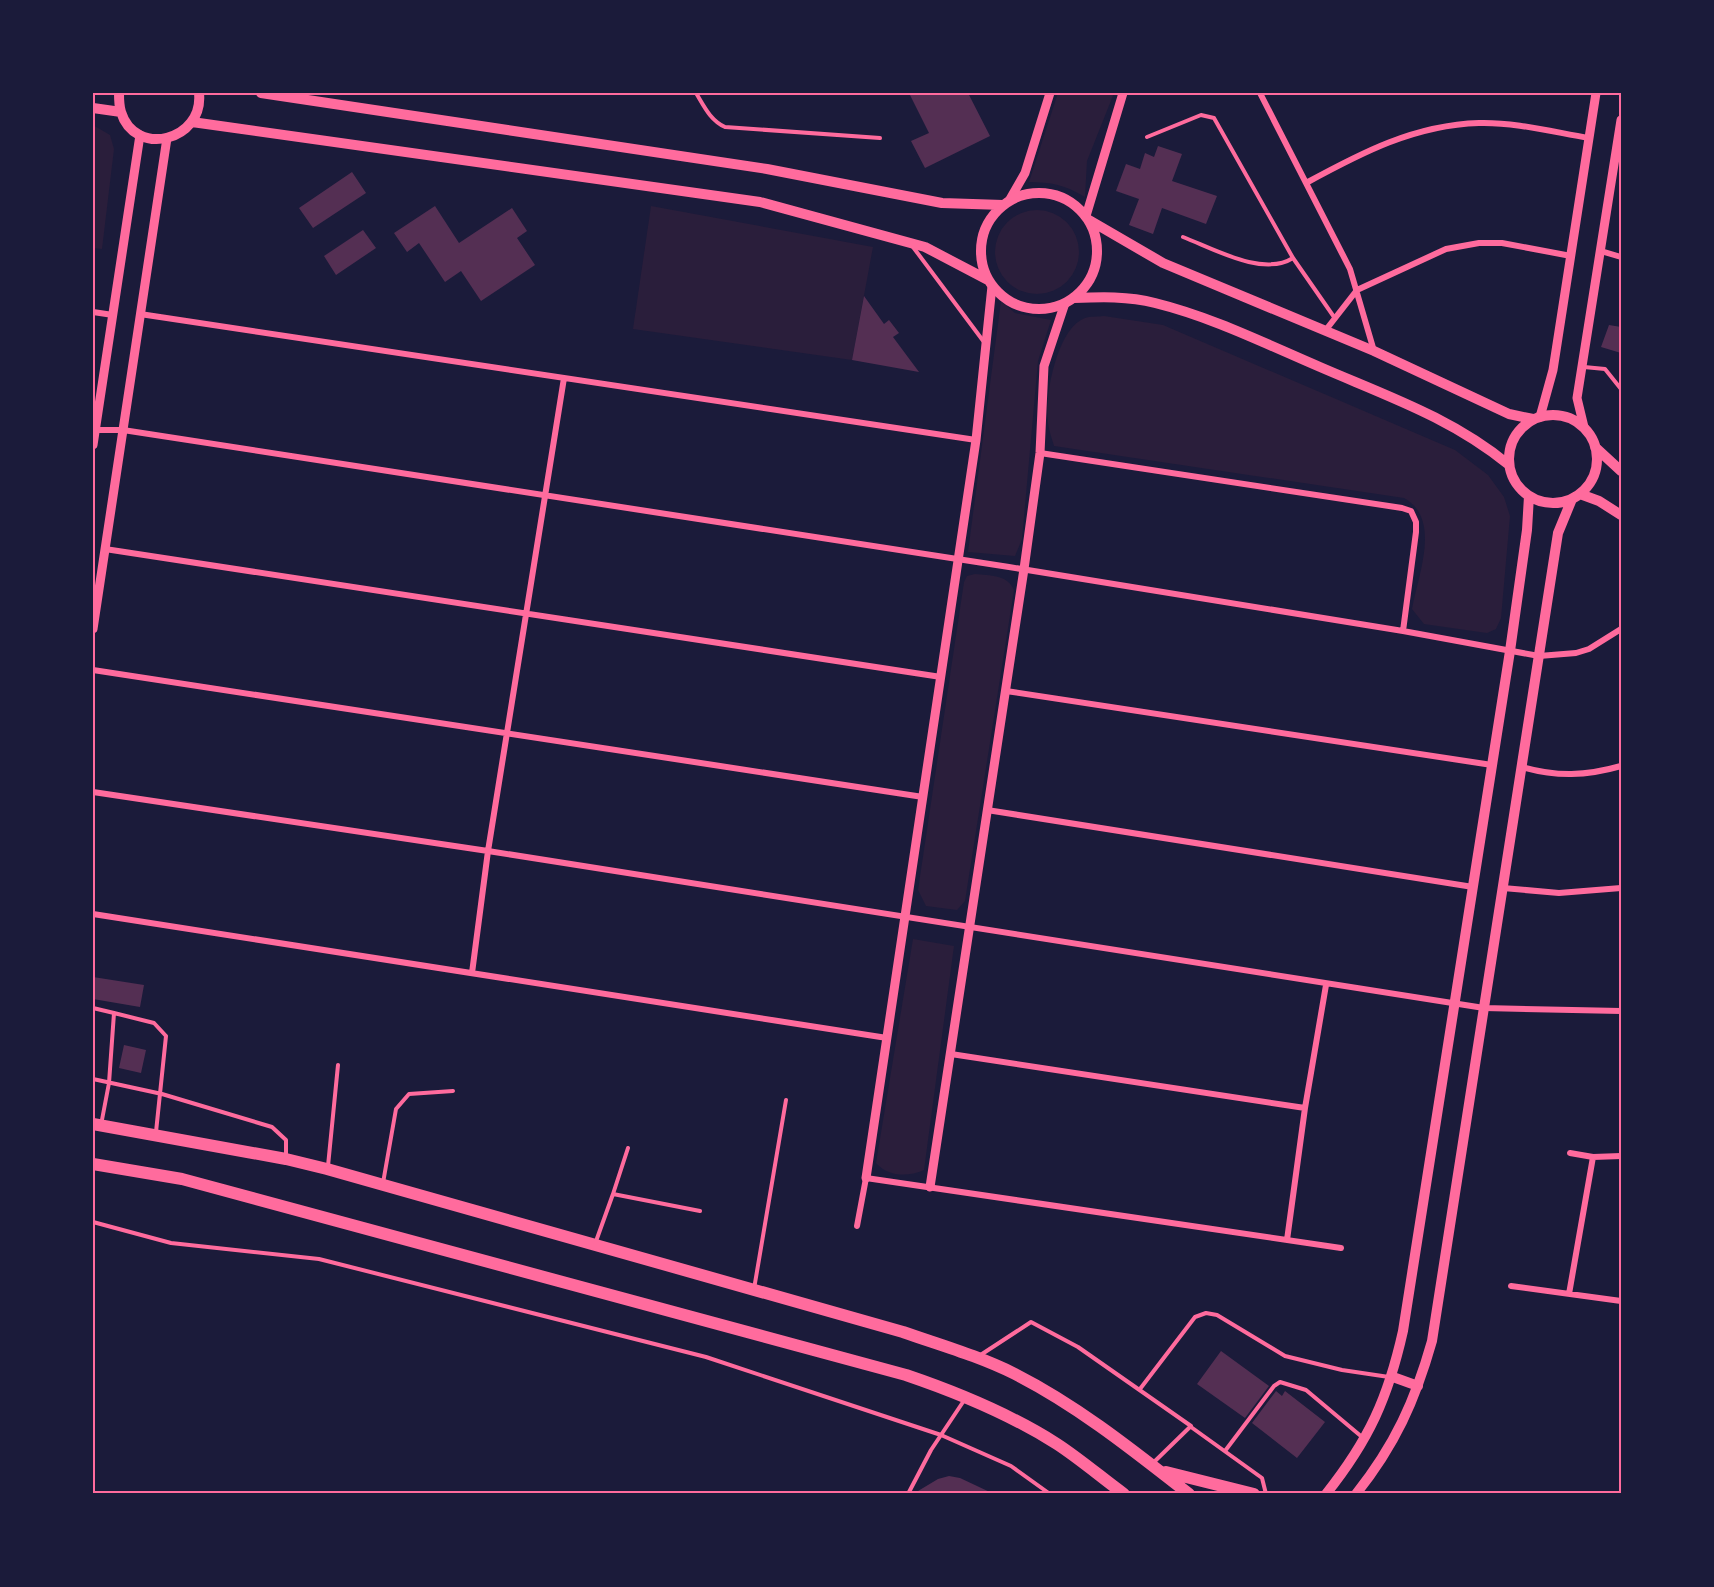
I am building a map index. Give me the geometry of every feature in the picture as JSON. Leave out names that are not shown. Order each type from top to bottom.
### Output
[{"type":"main road","points":[[119,93],[121,112],[127,124],[140,135],[167,138],[181,133],[192,122],[200,104],[199,93]]},
{"type":"main road","points":[[261,93],[767,169],[942,203],[1006,203],[1039,193],[1054,195],[1068,201],[1087,218],[1163,263],[1374,351],[1509,414],[1537,418],[1558,415],[1584,427],[1595,446],[1621,471]]},
{"type":"main road","points":[[93,108],[121,112]]},
{"type":"main road","points":[[192,122],[760,202],[925,247],[990,283],[1005,299],[1022,307],[1040,309],[1070,300],[1103,297],[1153,302],[1218,323],[1441,419],[1479,440],[1509,465]]},
{"type":"main road","points":[[990,283],[982,264],[981,248],[984,231],[992,217],[1006,203]]},
{"type":"main road","points":[[1070,300],[1086,285],[1094,268],[1097,239],[1087,218]]},
{"type":"main road","points":[[1537,418],[1516,434],[1511,444],[1509,465],[1516,483],[1529,496],[1542,502],[1557,503],[1576,496],[1599,501],[1621,515]]},
{"type":"main road","points":[[1356,1494],[1398,1436],[1419,1386],[1432,1341],[1558,533],[1576,496],[1590,483],[1596,469],[1595,446]]},
{"type":"main road","points":[[1326,1494],[1365,1440],[1393,1377],[1411,1282],[1510,651],[1527,530],[1529,496]]},
{"type":"main road","points":[[97,1124],[286,1159],[327,1169],[903,1332],[976,1358],[1014,1374],[1053,1395],[1190,1494]]},
{"type":"main road","points":[[93,1164],[182,1179],[906,1375],[967,1396],[1058,1445],[1124,1494]]},
{"type":"main road","points":[[1393,1377],[1419,1386]]},
{"type":"main road","points":[[1154,1467],[1254,1494]]},
{"type":"street","points":[[1006,203],[1025,173],[1050,93]]},
{"type":"street","points":[[1087,218],[1123,93]]},
{"type":"street","points":[[1260,93],[1357,290],[1374,351]]},
{"type":"street","points":[[1537,418],[1553,370],[1596,93]]},
{"type":"street","points":[[1584,427],[1578,398],[1621,120]]},
{"type":"street","points":[[1306,183],[1386,141],[1436,128],[1481,123],[1589,138]]},
{"type":"street","points":[[93,445],[140,135]]},
{"type":"street","points":[[93,629],[167,138]]},
{"type":"street","points":[[1325,331],[1357,290],[1429,255],[1457,246],[1502,243],[1570,256]]},
{"type":"street","points":[[1601,251],[1621,257]]},
{"type":"street","points":[[857,1226],[976,440],[987,347],[990,283]]},
{"type":"street","points":[[930,1187],[1024,569],[1040,453],[1044,366],[1070,300]]},
{"type":"street","points":[[93,312],[113,315]]},
{"type":"street","points":[[140,314],[976,440]]},
{"type":"street","points":[[472,974],[488,851],[564,378]]},
{"type":"street","points":[[94,430],[123,430],[958,558],[1403,631],[1539,656],[1589,650],[1621,629]]},
{"type":"street","points":[[1040,453],[1411,511],[1416,522],[1416,532],[1403,631]]},
{"type":"street","points":[[105,549],[941,678]]},
{"type":"street","points":[[93,670],[923,797]]},
{"type":"street","points":[[1006,691],[1492,765]]},
{"type":"street","points":[[1522,767],[1550,775],[1571,776],[1621,766]]},
{"type":"street","points":[[93,792],[488,851],[1326,985],[1484,1008],[1621,1011]]},
{"type":"street","points":[[987,810],[1473,887]]},
{"type":"street","points":[[1503,888],[1558,893],[1621,888]]},
{"type":"street","points":[[93,914],[887,1038]]},
{"type":"street","points":[[1287,1240],[1305,1108],[1326,985]]},
{"type":"street","points":[[951,1054],[1305,1108]]},
{"type":"street","points":[[1570,1153],[1593,1157],[1621,1156]]},
{"type":"street","points":[[1569,1294],[1593,1157]]},
{"type":"street","points":[[866,1178],[1341,1248]]},
{"type":"street","points":[[1511,1286],[1621,1301]]},
{"type":"lane","points":[[696,93],[716,123],[725,127],[880,138]]},
{"type":"lane","points":[[1147,137],[1201,115],[1214,118],[1293,258],[1334,317]]},
{"type":"lane","points":[[1183,237],[1262,266],[1283,264],[1293,258]]},
{"type":"lane","points":[[909,242],[987,347]]},
{"type":"lane","points":[[1583,367],[1605,369],[1621,389]]},
{"type":"lane","points":[[93,1008],[154,1023],[162,1029],[166,1036],[156,1136]]},
{"type":"lane","points":[[97,1124],[109,1083],[114,1013]]},
{"type":"lane","points":[[327,1169],[338,1065]]},
{"type":"lane","points":[[93,1079],[162,1094],[272,1127],[286,1140],[286,1159]]},
{"type":"lane","points":[[383,1184],[396,1108],[408,1094],[453,1090]]},
{"type":"lane","points":[[753,1290],[786,1100]]},
{"type":"lane","points":[[594,1244],[614,1194],[628,1148]]},
{"type":"lane","points":[[614,1194],[700,1211]]},
{"type":"lane","points":[[93,1222],[171,1243],[319,1259],[706,1357],[941,1435],[1011,1466],[1050,1494]]},
{"type":"lane","points":[[1140,1389],[1195,1317],[1206,1313],[1217,1315],[1285,1356],[1342,1370],[1393,1377]]},
{"type":"lane","points":[[976,1358],[1031,1322],[1078,1347],[1191,1426],[1262,1478],[1266,1494]]},
{"type":"lane","points":[[1225,1451],[1274,1386],[1280,1382],[1306,1390],[1365,1440]]},
{"type":"lane","points":[[908,1494],[941,1435],[967,1396]]},
{"type":"lane","points":[[1154,1467],[1191,1426]]},
{"type":"shaded area","points":[[1058,93],[1114,93],[1087,161],[1085,197],[1058,185],[1029,182]]},
{"type":"shaded area","points":[[93,125],[110,135],[114,149],[102,249],[93,248]]},
{"type":"shaded area","points":[[651,206],[873,247],[852,360],[633,329]]},
{"type":"shaded area","points":[[1037,210],[1053,213],[1067,222],[1076,236],[1079,252],[1076,268],[1067,282],[1053,291],[1037,294],[1021,291],[1007,282],[998,268],[995,252],[998,236],[1007,222],[1021,213]]},
{"type":"shaded area","points":[[1001,301],[1015,313],[1051,320],[1038,361],[1022,539],[1015,556],[968,552]]},
{"type":"shaded area","points":[[1104,316],[1163,325],[1455,450],[1488,475],[1504,497],[1510,516],[1501,618],[1496,629],[1487,633],[1424,624],[1412,609],[1422,564],[1425,533],[1416,507],[1404,498],[1054,446],[1047,411],[1054,364],[1067,335],[1075,324],[1087,317]]},
{"type":"shaded area","points":[[975,574],[1003,578],[1014,590],[965,901],[957,910],[926,906],[918,890],[964,582],[967,576]]},
{"type":"shaded area","points":[[913,939],[954,946],[924,1170],[911,1174],[898,1174],[886,1171],[876,1163]]},
{"type":"building","points":[[909,93],[968,93],[990,136],[925,168],[911,141],[929,133]]},
{"type":"building","points":[[1158,146],[1182,154],[1172,181],[1217,196],[1206,224],[1162,208],[1153,234],[1129,225],[1139,199],[1116,191],[1126,164],[1140,169],[1145,153],[1154,157]]},
{"type":"building","points":[[352,172],[366,193],[313,228],[299,208]]},
{"type":"building","points":[[435,206],[459,243],[512,208],[527,231],[517,238],[535,265],[481,301],[461,271],[445,282],[419,243],[407,252],[394,233]]},
{"type":"building","points":[[363,230],[376,248],[336,275],[324,256]]},
{"type":"building","points":[[864,296],[884,324],[889,320],[899,333],[893,337],[919,372],[852,360]]},
{"type":"building","points":[[1609,325],[1621,327],[1621,353],[1601,347]]},
{"type":"building","points":[[93,977],[144,985],[140,1007],[93,999]]},
{"type":"building","points":[[124,1045],[146,1050],[141,1073],[119,1068]]},
{"type":"building","points":[[1221,1351],[1269,1386],[1245,1418],[1197,1384]]},
{"type":"building","points":[[1276,1391],[1282,1396],[1285,1391],[1325,1422],[1297,1458],[1252,1423]]},
{"type":"building","points":[[949,1476],[960,1478],[994,1494],[913,1494],[938,1479]]}]
